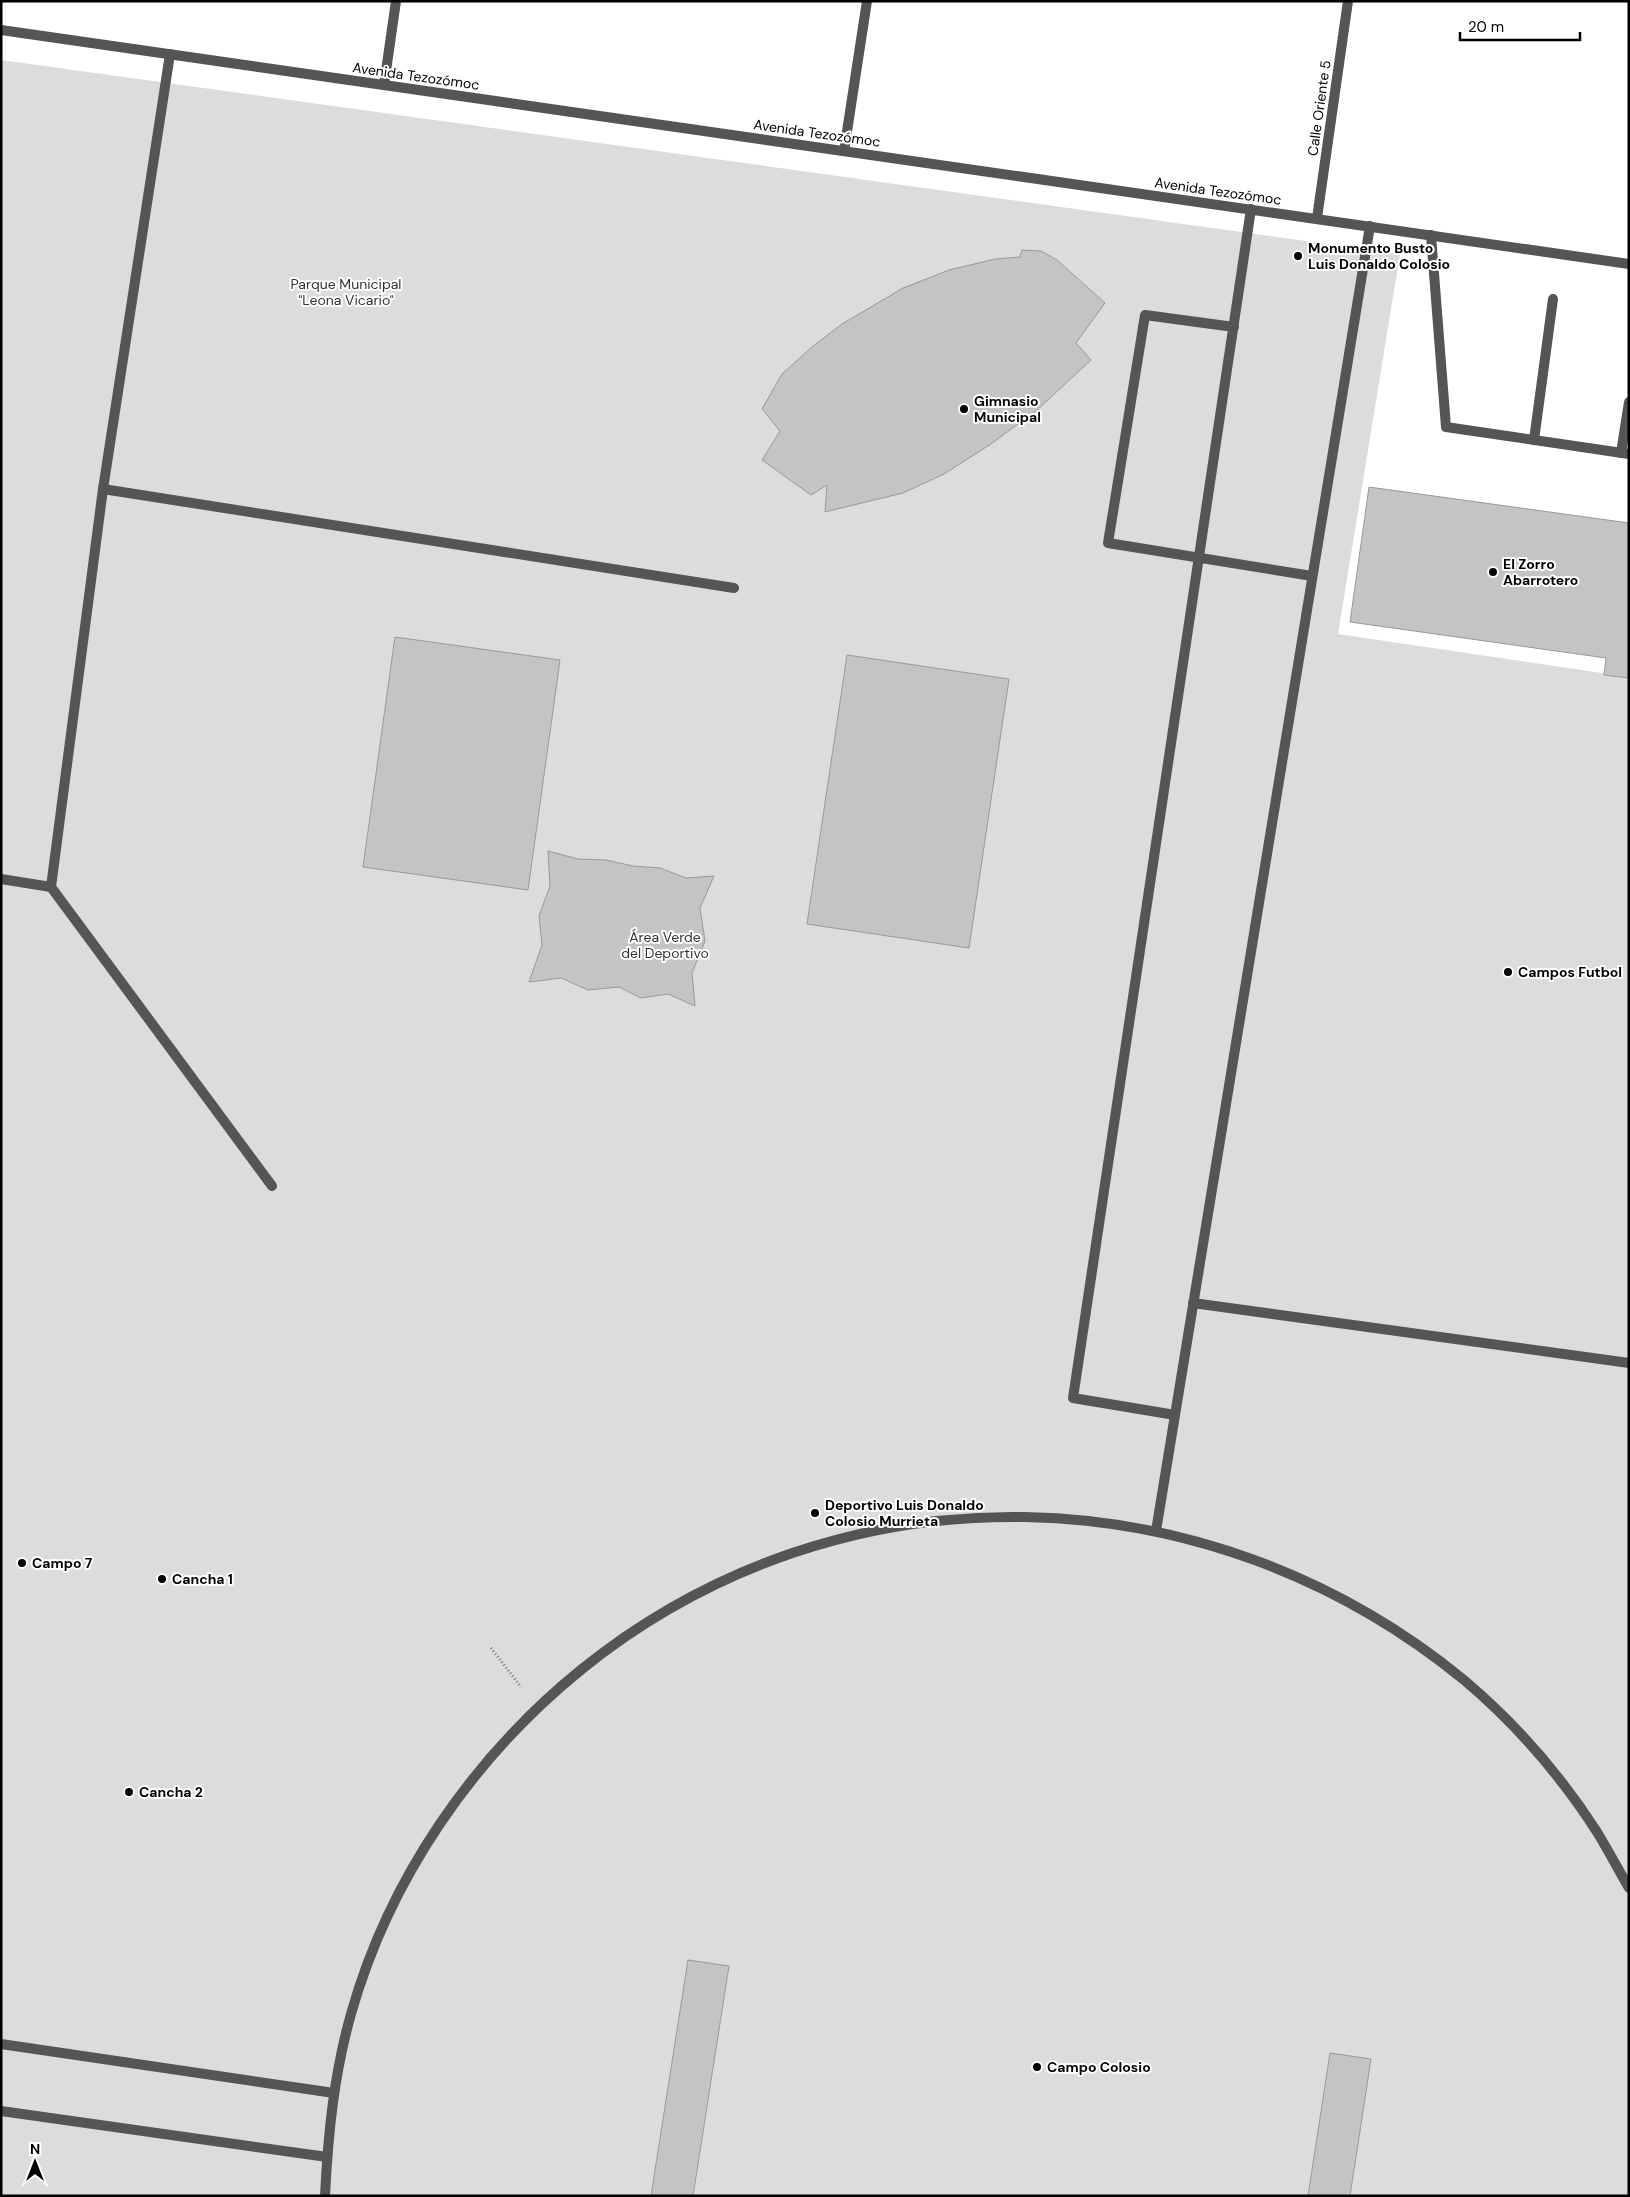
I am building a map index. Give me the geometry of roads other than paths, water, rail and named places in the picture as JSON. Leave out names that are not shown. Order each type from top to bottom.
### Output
[{"type":"street","points":[[384,85],[396,1]]},
{"type":"street","points":[[844,151],[867,1]]},
{"type":"street","name":"Calle Oriente 5","points":[[1317,218],[1348,1]]},
{"type":"street","name":"Avenida Tezozómoc","points":[[1,30],[1629,264]]},
{"type":"street","points":[[170,54],[104,489],[51,887],[272,1186]]},
{"type":"street","points":[[1175,1415],[1073,1398],[1251,209]]},
{"type":"street","points":[[1156,1531],[1370,226]]},
{"type":"street","points":[[1430,235],[1446,426],[1625,454],[1629,402]]},
{"type":"street","points":[[1534,440],[1553,299]]},
{"type":"street","points":[[1234,327],[1145,315],[1108,543],[1312,576]]},
{"type":"street","points":[[104,489],[734,588]]},
{"type":"street","points":[[1,880],[51,887]]},
{"type":"street","points":[[1193,1302],[1629,1364]]},
{"type":"street","points":[[325,2196],[334,2093],[351,2012],[373,1951],[400,1891],[432,1834],[470,1781],[513,1731],[560,1686],[611,1645],[667,1610],[724,1580],[786,1555],[848,1536],[913,1523],[979,1517],[1055,1517],[1110,1522],[1174,1534],[1238,1553],[1300,1577],[1359,1607],[1415,1642],[1467,1683],[1515,1729],[1552,1771],[1597,1832],[1629,1888]]},
{"type":"street","points":[[1,2044],[334,2093]]},
{"type":"street","points":[[1,2111],[327,2157]]},
{"type":"place","name":"Monumento Busto Luis Donaldo Colosio","points":[[1298,256]]},
{"type":"place","name":"Gimnasio Municipal","points":[[964,409]]},
{"type":"place","name":"El Zorro Abarrotero","points":[[1493,572]]},
{"type":"place","name":"Campos Futbol","points":[[1508,972]]},
{"type":"place","name":"Deportivo Luis Donaldo Colosio Murrieta","points":[[815,1513]]},
{"type":"place","name":"Campo 7","points":[[22,1563]]},
{"type":"place","name":"Cancha 1","points":[[162,1579]]},
{"type":"place","name":"Cancha 2","points":[[129,1792]]},
{"type":"place","name":"Campo Colosio","points":[[1037,2067]]},
{"type":"park label","name":"Parque Municipal \"Leona Vicario\"","points":[[346,292]]},
{"type":"park label","name":"Área Verde del Deportivo","points":[[665,946]]}]
